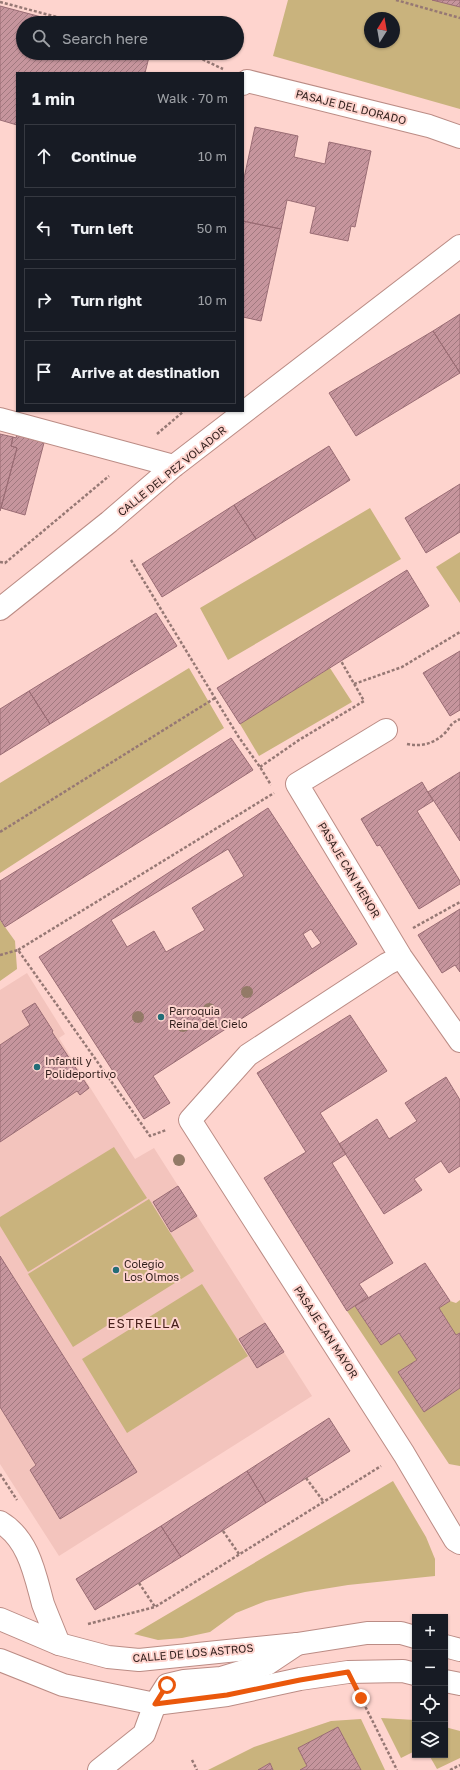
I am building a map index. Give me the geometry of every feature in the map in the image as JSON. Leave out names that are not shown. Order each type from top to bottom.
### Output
[{"type":"street","name":"PASAJE DEL DORADO","points":[[244,83],[247,81],[429,126],[460,137]]},
{"type":"street","name":"CALLE DEL PEZ VOLADOR","points":[[0,609],[109,522],[174,466],[460,246]]},
{"type":"street","points":[[0,419],[174,466]]},
{"type":"street","name":"PASAJE CAN MENOR","points":[[386,730],[297,784],[387,935],[460,1041]]},
{"type":"street","points":[[190,1120],[248,1055],[387,964],[401,957]]},
{"type":"street","name":"PASAJE CAN MAYOR","points":[[190,1120],[404,1454],[455,1540],[460,1543]]},
{"type":"street","points":[[0,1522],[8,1527],[29,1554],[44,1606],[59,1644]]},
{"type":"street","name":"CALLE DE LOS ASTROS","points":[[0,1619],[59,1644],[108,1657],[139,1660],[297,1644],[367,1633],[401,1633],[412,1636]]},
{"type":"street","points":[[99,1770],[144,1734],[155,1704],[167,1685],[184,1680],[221,1678],[267,1664],[297,1644]]},
{"type":"street","points":[[448,1647],[460,1650]]},
{"type":"street","points":[[0,1660],[63,1685],[155,1704],[227,1695],[348,1672],[403,1671],[412,1673]]},
{"type":"street","points":[[448,1682],[460,1684]]},
{"type":"path","points":[[396,0],[460,18]]},
{"type":"path","points":[[0,2],[53,16]]},
{"type":"path","points":[[203,60],[224,70]]},
{"type":"path","points":[[152,438],[183,412]]},
{"type":"path","points":[[0,562],[5,563],[112,474]]},
{"type":"path","points":[[0,955],[18,950],[237,817],[275,792],[260,767],[238,736],[132,560]]},
{"type":"path","points":[[354,684],[402,667],[460,632]]},
{"type":"path","points":[[260,767],[299,740],[364,701],[341,661]]},
{"type":"path","points":[[0,832],[215,698]]},
{"type":"path","points":[[386,730],[394,738],[403,743],[414,746],[426,745],[445,733],[451,723],[460,719]]},
{"type":"path","points":[[387,935],[417,927],[460,902]]},
{"type":"path","points":[[18,950],[150,1136],[190,1120]]},
{"type":"path","points":[[82,1626],[155,1607],[390,1460],[404,1454]]},
{"type":"path","points":[[306,1478],[324,1502]]},
{"type":"path","points":[[223,1530],[239,1554]]},
{"type":"path","points":[[139,1583],[155,1607]]},
{"type":"path","points":[[348,1672],[397,1770]]},
{"type":"path","points":[[192,1760],[197,1770]]},
{"type":"path","points":[[450,1770],[460,1765]]},
{"type":"shaded area","points":[[288,0],[460,0],[460,109],[273,56]]},
{"type":"shaded area","points":[[370,508],[401,559],[228,660],[200,608]]},
{"type":"shaded area","points":[[460,552],[460,603],[436,567]]},
{"type":"shaded area","points":[[189,668],[224,728],[0,873],[0,783]]},
{"type":"shaded area","points":[[330,668],[352,702],[259,756],[240,724]]},
{"type":"shaded area","points":[[0,920],[15,941],[17,969],[0,981]]},
{"type":"shaded area","name":"Colegio Los Olmos","points":[[27,973],[65,1034],[59,1038],[135,1159],[154,1148],[312,1396],[59,1556],[0,1464],[0,990]]},
{"type":"shaded area","points":[[114,1147],[147,1198],[28,1272],[0,1226],[0,1217]]},
{"type":"shaded area","points":[[149,1199],[194,1271],[73,1347],[28,1274]]},
{"type":"shaded area","points":[[202,1284],[248,1356],[127,1433],[82,1359]]},
{"type":"shaded area","points":[[460,1300],[460,1333],[456,1335],[439,1308],[450,1301],[456,1303]]},
{"type":"shaded area","points":[[355,1306],[381,1345],[399,1333],[417,1360],[398,1372],[424,1412],[460,1388],[460,1466],[449,1464],[347,1311]]},
{"type":"shaded area","points":[[393,1481],[426,1537],[435,1559],[435,1576],[348,1585],[305,1592],[266,1601],[236,1613],[210,1632],[182,1638],[158,1640],[134,1634]]},
{"type":"shaded area","points":[[381,1718],[412,1720],[412,1752],[401,1758]]},
{"type":"shaded area","points":[[361,1719],[385,1770],[361,1770],[338,1727],[299,1748],[307,1766],[300,1770],[273,1770],[270,1763],[258,1770],[208,1770],[254,1747],[331,1721]]},
{"type":"shaded area","points":[[448,1728],[460,1731],[460,1758],[437,1769],[431,1758],[448,1758]]},
{"type":"building","points":[[432,0],[460,0],[460,7]]},
{"type":"building","points":[[0,6],[38,16],[16,16],[16,60],[148,60],[145,72],[16,72],[16,125],[0,120]]},
{"type":"building","points":[[255,127],[298,136],[294,157],[325,164],[329,142],[371,151],[355,227],[351,226],[348,241],[310,233],[316,207],[287,200],[281,229],[244,221],[244,178]]},
{"type":"building","points":[[244,221],[281,229],[261,321],[244,317]]},
{"type":"building","points":[[460,314],[460,373],[433,331]]},
{"type":"building","points":[[433,331],[460,373],[356,436],[329,393]]},
{"type":"building","points":[[0,434],[13,437],[11,446],[17,448],[0,511]]},
{"type":"building","points":[[17,434],[45,439],[25,515],[1,508],[17,448],[11,446],[13,437],[16,438]]},
{"type":"building","points":[[329,446],[350,480],[256,539],[234,505]]},
{"type":"building","points":[[460,484],[460,532],[426,553],[405,518]]},
{"type":"building","points":[[234,505],[256,539],[162,597],[142,564]]},
{"type":"building","points":[[407,570],[429,606],[240,724],[217,688]]},
{"type":"building","points":[[156,613],[177,646],[50,724],[29,691]]},
{"type":"building","points":[[460,651],[460,710],[450,716],[423,673]]},
{"type":"building","points":[[29,691],[50,724],[0,755],[0,709]]},
{"type":"building","points":[[231,738],[253,770],[5,927],[0,919],[0,881]]},
{"type":"building","points":[[460,772],[460,841],[428,792]]},
{"type":"building","points":[[422,782],[433,801],[417,811],[460,881],[460,884],[419,909],[380,845],[377,846],[361,819]]},
{"type":"building","name":"Parroquia Reina del Cielo","points":[[268,808],[357,944],[153,1076],[170,1103],[144,1119],[39,957]],"holes":[[[228,849],[244,876],[192,908],[205,930],[166,952],[154,931],[127,947],[111,920]],[[311,929],[321,943],[312,949],[303,934]]]},
{"type":"building","points":[[460,909],[460,972],[455,965],[442,973],[418,935]]},
{"type":"building","name":"Infantil y Polideportivo","points":[[35,1003],[53,1031],[52,1032],[89,1088],[80,1095],[77,1091],[0,1142],[0,1045],[30,1025],[22,1011]]},
{"type":"building","points":[[350,1015],[387,1071],[320,1113],[346,1154],[332,1163],[393,1263],[359,1284],[368,1297],[347,1311],[264,1178],[306,1152],[257,1073]]},
{"type":"building","points":[[446,1077],[460,1100],[460,1166],[449,1173],[441,1161],[414,1179],[422,1190],[384,1214],[339,1144],[377,1119],[389,1139],[417,1121],[405,1103]]},
{"type":"building","points":[[178,1186],[197,1216],[171,1232],[153,1202]]},
{"type":"building","points":[[0,1256],[137,1472],[60,1519],[30,1470],[36,1465],[0,1407]]},
{"type":"building","points":[[425,1263],[450,1301],[439,1308],[456,1335],[460,1333],[460,1388],[424,1412],[398,1372],[417,1360],[399,1333],[381,1345],[355,1306]]},
{"type":"building","points":[[265,1323],[284,1352],[257,1368],[239,1339]]},
{"type":"building","points":[[329,1418],[350,1451],[266,1503],[247,1471]]},
{"type":"building","points":[[247,1471],[266,1503],[181,1557],[161,1526]]},
{"type":"building","points":[[161,1526],[181,1557],[95,1610],[76,1579]]},
{"type":"building","points":[[338,1727],[361,1770],[300,1770],[307,1766],[298,1748]]},
{"type":"building","points":[[270,1763],[273,1770],[258,1770]]},
{"type":"place","name":"Parroquia Reina del Cielo","points":[[161,1017]]},
{"type":"place","name":"Infantil y Polideportivo","points":[[37,1067]]},
{"type":"place","name":"Colegio Los Olmos","points":[[116,1270]]},
{"type":"district","name":"ESTRELLA","points":[[144,1323]]},
{"type":"route","points":[[167,1685],[155,1704],[227,1695],[348,1672],[361,1698]]}]
